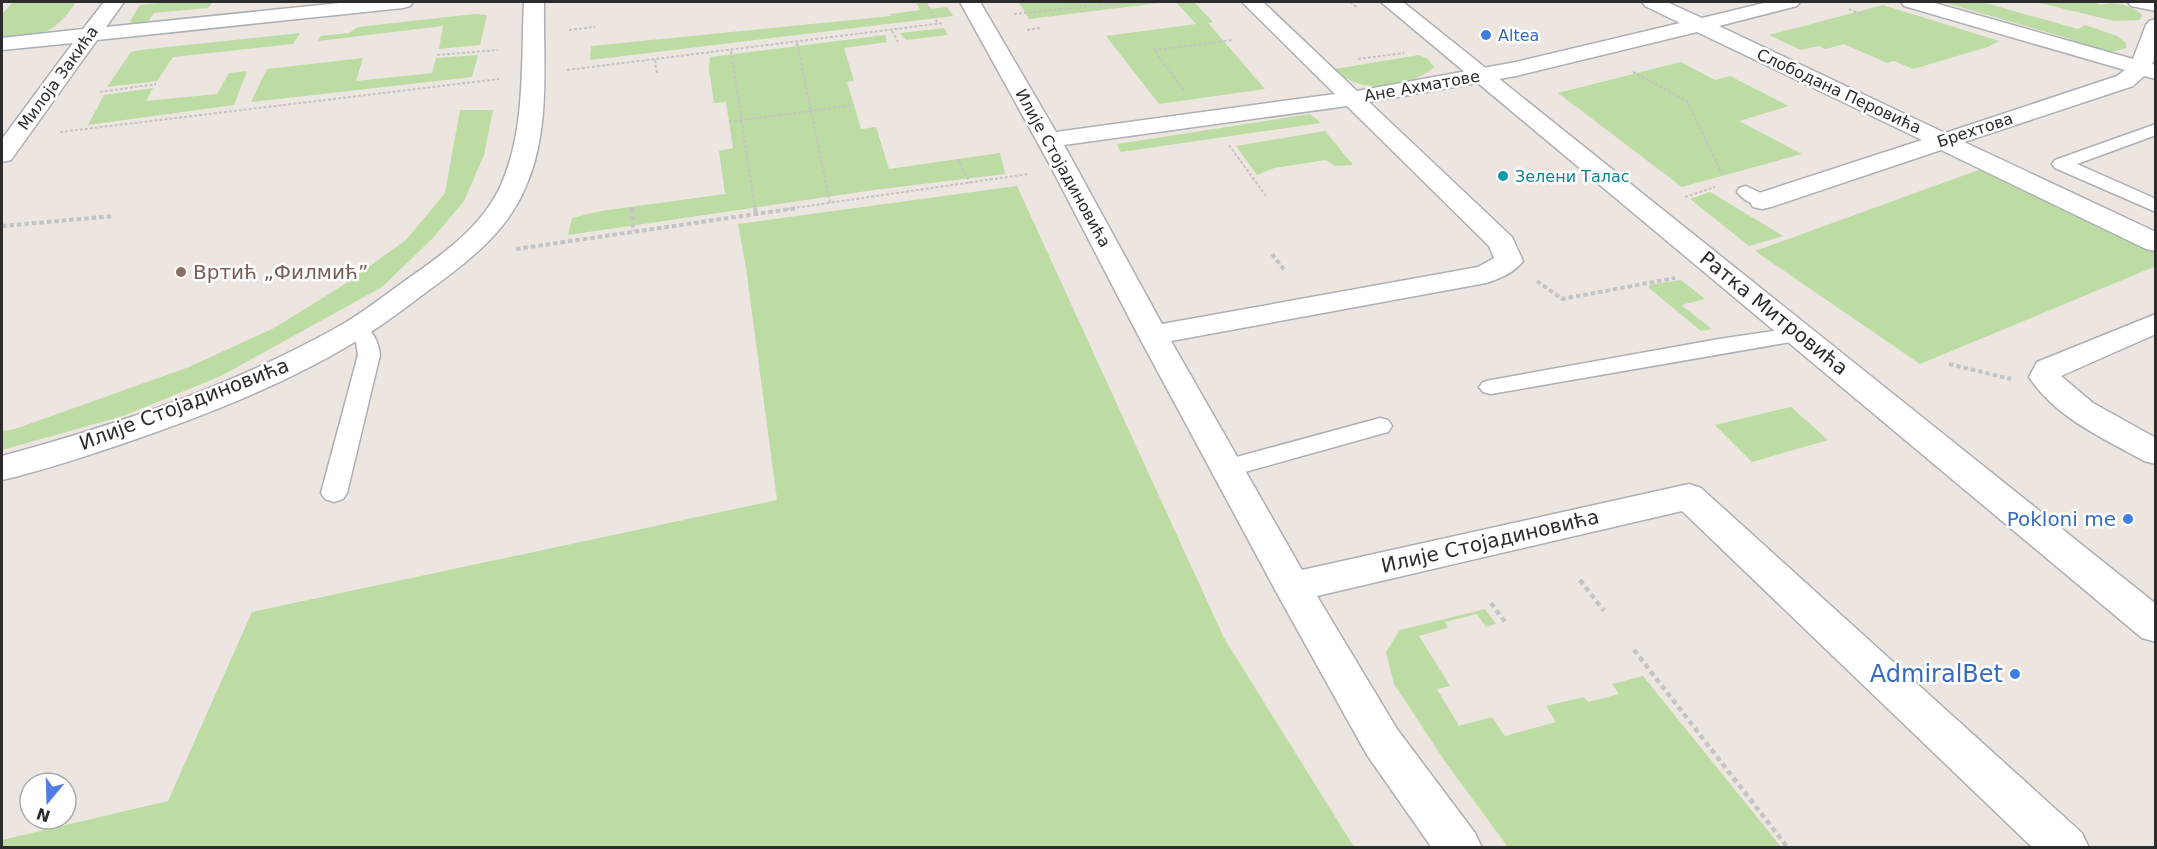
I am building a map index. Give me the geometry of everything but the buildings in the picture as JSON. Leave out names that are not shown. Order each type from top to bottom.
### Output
[{"type":"street","name":"Милоја Закића","points":[[8,147],[114,2]]},
{"type":"street","points":[[2,44],[403,2]]},
{"type":"street","name":"Илије Стојадиновића","points":[[2,468],[52,454],[197,403],[249,382],[317,350],[354,329],[457,257],[491,222],[513,186],[525,151],[533,75],[531,51],[534,2]]},
{"type":"street","name":"Илије Стојадиновића","points":[[970,2],[1049,140],[1153,335],[1292,586],[1382,742],[1459,848]]},
{"type":"street","points":[[1153,335],[1486,274],[1509,261],[1502,243],[1252,2]]},
{"type":"street","name":"Ратка Митровића","points":[[1391,2],[2156,627]]},
{"type":"street","name":"Слободана Перовића","points":[[1652,2],[2156,243]]},
{"type":"street","name":"Ане Ахматове","points":[[1049,140],[1353,99],[1482,75],[1558,59],[1790,2]]},
{"type":"street","points":[[1911,2],[2148,70],[2156,25]]},
{"type":"street","points":[[2138,2],[2156,5]]},
{"type":"street","name":"Брехтова","points":[[1754,197],[1943,140],[2125,81],[2148,70]]},
{"type":"street","points":[[2156,323],[2048,369],[2045,377],[2069,402],[2156,453]]},
{"type":"street","name":"Илије Стојадиновића","points":[[1292,586],[1689,497],[2066,848]]},
{"type":"lane","points":[[2156,129],[2061,164],[2156,206]]},
{"type":"lane","points":[[334,493],[369,355],[368,340],[354,329]]},
{"type":"lane","points":[[1491,387],[1719,346],[1800,334]]},
{"type":"lane","points":[[1227,468],[1380,426]]},
{"type":"path","points":[[926,2],[938,24]]},
{"type":"path","points":[[1008,15],[1130,2]]},
{"type":"path","points":[[1350,2],[1365,15]]},
{"type":"path","points":[[1850,9],[1865,15]]},
{"type":"path","points":[[565,71],[951,22]]},
{"type":"path","points":[[1027,30],[1040,28]]},
{"type":"path","points":[[892,31],[898,42]]},
{"type":"path","points":[[1187,95],[1154,50],[1233,40]]},
{"type":"path","points":[[796,43],[830,203]]},
{"type":"path","points":[[1351,60],[1406,52],[1403,49]]},
{"type":"path","points":[[437,55],[482,51]]},
{"type":"path","points":[[731,51],[756,213]]},
{"type":"path","points":[[655,60],[657,75]]},
{"type":"path","points":[[8,147],[507,78]]},
{"type":"path","points":[[1648,79],[1687,101],[1704,140],[1727,183],[1754,197]]},
{"type":"path","points":[[100,92],[156,84]]},
{"type":"path","points":[[729,122],[854,105]]},
{"type":"path","points":[[1210,119],[1266,196]]},
{"type":"path","points":[[958,159],[970,183]]},
{"type":"path","points":[[457,257],[1064,168]]},
{"type":"path","points":[[1677,199],[1727,183]]},
{"type":"path","points":[[632,207],[633,231]]},
{"type":"path","points":[[2,226],[114,216]]},
{"type":"path","points":[[1272,254],[1285,272]]},
{"type":"path","points":[[1562,299],[1678,277]]},
{"type":"path","points":[[1949,364],[2055,390]]},
{"type":"path","points":[[1580,580],[1604,611]]},
{"type":"path","points":[[1491,603],[1505,622]]},
{"type":"path","points":[[1634,651],[1788,848]]},
{"type":"green space","points":[[13,2],[76,2],[53,28],[36,35],[2,40],[2,14]]},
{"type":"green space","points":[[169,2],[212,3],[208,8],[154,13],[147,23],[133,24],[130,21],[140,5]]},
{"type":"green space","points":[[916,2],[926,2],[929,9],[947,7],[953,16],[590,60],[591,46],[891,16],[890,14],[920,10]]},
{"type":"green space","points":[[1019,2],[1167,2],[1029,19]]},
{"type":"green space","points":[[1176,2],[1194,2],[1213,22],[1208,23],[1265,89],[1159,104],[1106,36],[1196,24]]},
{"type":"green space","points":[[1943,2],[1982,2],[2078,29],[2085,25],[2117,36],[2126,43],[2126,48],[2103,51],[2064,44],[2070,39]]},
{"type":"green space","points":[[2036,2],[2118,4],[2129,7],[2142,15],[2140,20],[2114,21]]},
{"type":"green space","points":[[1883,5],[1999,41],[1988,47],[1913,69],[1894,61],[1887,63],[1844,44],[1826,49],[1818,46],[1801,50],[1769,35]]},
{"type":"green space","points":[[474,14],[487,15],[480,45],[439,49],[443,26],[318,41],[321,36],[349,33],[358,27]]},
{"type":"green space","points":[[944,28],[948,35],[906,40],[900,33]]},
{"type":"green space","points":[[300,33],[293,44],[173,57],[157,81],[107,87],[131,52]]},
{"type":"green space","points":[[885,35],[887,42],[844,48],[854,81],[847,82],[861,129],[876,127],[889,169],[1000,153],[1005,174],[874,190],[568,235],[572,218],[601,211],[725,194],[719,151],[733,148],[726,102],[714,103],[709,69],[710,57]]},
{"type":"green space","points":[[478,55],[472,77],[251,102],[267,69],[363,58],[356,81],[432,73],[436,58]]},
{"type":"green space","points":[[1419,55],[1428,59],[1434,67],[1412,80],[1398,84],[1370,86],[1357,83],[1345,78],[1335,69]]},
{"type":"green space","points":[[1681,62],[1715,80],[1730,76],[1789,106],[1739,121],[1802,154],[1682,187],[1558,93]]},
{"type":"green space","points":[[247,71],[234,105],[88,125],[104,95],[153,88],[146,101],[217,94],[229,73]]},
{"type":"green space","points":[[460,110],[493,110],[484,155],[464,201],[433,238],[382,287],[221,376],[123,416],[2,450],[2,431],[15,429],[189,367],[274,328],[342,286],[406,240],[445,193]]},
{"type":"green space","points":[[1310,114],[1321,123],[1121,152],[1117,144]]},
{"type":"green space","points":[[1325,131],[1353,165],[1335,166],[1326,160],[1274,168],[1257,175],[1236,146]]},
{"type":"green space","points":[[1984,168],[2155,252],[2156,266],[1920,364],[1755,251]]},
{"type":"green space","points":[[1017,186],[1224,638],[1354,847],[2,847],[2,840],[40,831],[78,831],[78,822],[168,801],[252,612],[777,500],[738,224]]},
{"type":"green space","points":[[1710,192],[1783,236],[1749,246],[1690,199]]},
{"type":"green space","points":[[1681,280],[1705,299],[1681,305],[1712,329],[1701,331],[1649,288],[1649,285]]},
{"type":"green space","points":[[1791,407],[1828,440],[1752,462],[1715,425]]},
{"type":"green space","points":[[1485,609],[1496,624],[1486,627],[1477,614],[1445,622],[1448,628],[1419,636],[1450,686],[1437,689],[1459,726],[1492,717],[1505,736],[1556,722],[1546,706],[1584,697],[1588,702],[1619,694],[1612,684],[1643,676],[1781,847],[1508,847],[1446,763],[1394,684],[1386,652],[1400,630]]},
{"type":"place","name":"Altea","points":[[1486,35]]},
{"type":"place","name":"Зелени Талас","points":[[1503,176]]},
{"type":"place","name":"Вртић „Филмић”","points":[[181,272]]},
{"type":"place","name":"Pokloni me","points":[[2128,519]]},
{"type":"place","name":"AdmiralBet","points":[[2015,674]]}]
